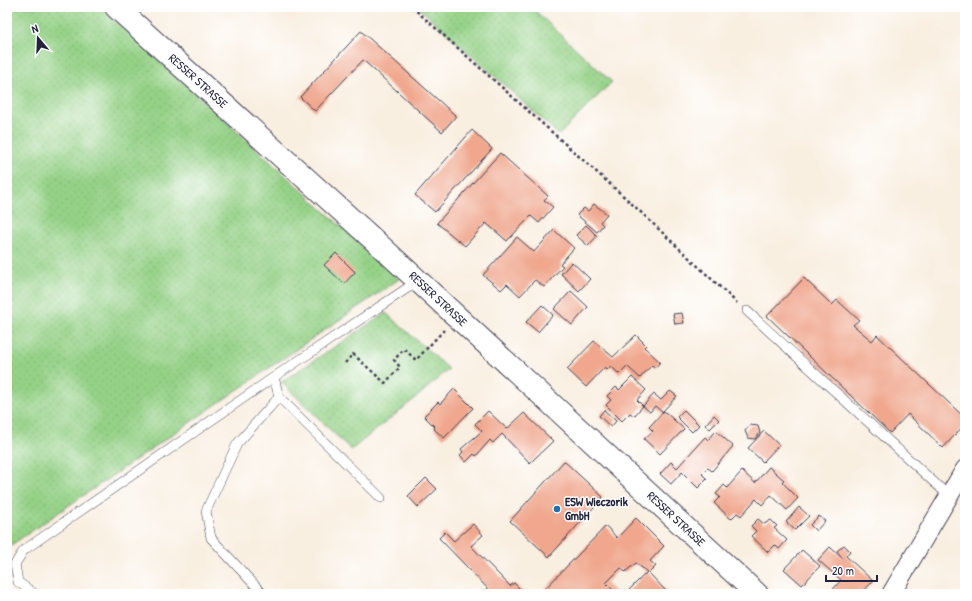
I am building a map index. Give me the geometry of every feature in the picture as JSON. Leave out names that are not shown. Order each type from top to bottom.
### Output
[{"type":"main road","name":"RESSER STRASSE","points":[[116,7],[418,281],[757,594]]},
{"type":"street","points":[[891,594],[965,469]]},
{"type":"lane","points":[[35,594],[18,582],[15,564],[24,550],[274,377],[418,281]]},
{"type":"lane","points":[[747,312],[949,496]]},
{"type":"lane","points":[[274,377],[279,397],[381,498]]},
{"type":"lane","points":[[263,594],[211,538],[206,511],[237,444],[279,397]]},
{"type":"path","points":[[412,7],[624,196],[747,312]]},
{"type":"path","points":[[345,363],[353,354],[385,383],[400,367],[394,360],[404,349],[416,360],[457,317]]},
{"type":"green space","points":[[7,7],[100,7],[399,279],[7,548]]},
{"type":"green space","points":[[418,7],[531,7],[612,82],[559,135]]},
{"type":"green space","points":[[386,313],[449,369],[351,450],[281,382]]},
{"type":"building","points":[[361,31],[456,116],[442,132],[363,60],[315,111],[300,97]]},
{"type":"building","points":[[472,130],[492,149],[435,212],[415,195]]},
{"type":"building","points":[[500,153],[548,196],[544,200],[553,207],[539,223],[531,216],[507,241],[486,223],[465,246],[437,223]]},
{"type":"building","points":[[594,204],[607,214],[600,222],[603,225],[597,232],[577,215],[584,208],[588,211]]},
{"type":"building","points":[[586,225],[597,236],[588,246],[576,235]]},
{"type":"building","points":[[554,230],[574,248],[560,264],[563,266],[544,287],[535,280],[520,296],[507,284],[501,290],[483,275],[517,237],[534,252]]},
{"type":"building","points":[[336,253],[355,272],[344,284],[324,265]]},
{"type":"building","points":[[572,262],[590,279],[579,291],[561,274]]},
{"type":"building","points":[[804,278],[832,305],[837,300],[859,320],[853,325],[872,341],[877,335],[965,418],[965,424],[943,448],[908,414],[890,433],[767,316]]},
{"type":"building","points":[[571,291],[588,307],[572,325],[554,309]]},
{"type":"building","points":[[542,305],[553,315],[538,332],[526,322]]},
{"type":"building","points":[[682,313],[684,323],[675,324],[673,314]]},
{"type":"building","points":[[636,335],[646,345],[644,347],[660,362],[655,368],[652,365],[640,378],[627,366],[619,374],[611,366],[607,370],[605,367],[586,387],[567,369],[594,341],[613,357]]},
{"type":"building","points":[[632,377],[646,390],[637,400],[643,406],[634,416],[630,413],[622,421],[606,405],[611,400],[607,396],[616,387],[619,390]]},
{"type":"building","points":[[454,389],[473,408],[444,438],[434,429],[435,427],[424,416],[438,402],[440,404]]},
{"type":"building","points":[[670,391],[677,396],[662,412],[655,406],[650,412],[643,406],[654,394],[661,400]]},
{"type":"building","points":[[604,410],[616,421],[611,427],[599,416]]},
{"type":"building","points":[[684,410],[699,425],[692,432],[677,417]]},
{"type":"building","points":[[488,411],[507,429],[524,413],[553,441],[530,463],[502,434],[493,443],[490,440],[476,456],[474,454],[466,462],[460,455],[463,452],[461,449],[482,431],[475,424]]},
{"type":"building","points":[[664,411],[684,429],[660,454],[644,439],[653,431],[649,427]]},
{"type":"building","points":[[714,415],[719,420],[710,429],[705,425]]},
{"type":"building","points":[[750,425],[758,426],[760,433],[755,439],[748,438],[745,431]]},
{"type":"building","points":[[716,431],[733,446],[712,471],[708,468],[702,474],[707,479],[698,488],[682,472],[671,484],[660,474],[671,462],[677,468],[705,437],[708,440]]},
{"type":"building","points":[[764,431],[779,445],[763,462],[748,448]]},
{"type":"building","name":"ESW Wieczorik GmbH","points":[[564,461],[603,497],[549,557],[510,521]]},
{"type":"building","points":[[769,467],[784,480],[782,482],[798,498],[787,510],[771,495],[762,505],[756,499],[741,516],[737,513],[731,519],[714,503],[720,497],[716,494],[724,485],[727,488],[742,471],[755,483]]},
{"type":"building","points":[[426,478],[437,489],[418,507],[408,496]]},
{"type":"building","points":[[799,507],[809,516],[795,530],[786,522]]},
{"type":"building","points":[[819,516],[825,521],[816,531],[810,525]]},
{"type":"building","points":[[636,518],[664,546],[650,561],[656,566],[649,573],[666,591],[663,594],[633,594],[629,590],[647,572],[636,563],[625,572],[621,568],[606,583],[617,594],[540,594],[606,526],[617,538]]},
{"type":"building","points":[[758,519],[764,524],[771,520],[777,526],[774,528],[787,540],[779,549],[775,545],[768,552],[751,536],[756,531],[751,526]]},
{"type":"building","points":[[473,524],[483,535],[471,546],[510,586],[514,583],[525,594],[493,594],[439,538],[445,532],[454,541]]},
{"type":"building","points":[[844,545],[850,551],[846,556],[873,581],[861,594],[829,594],[841,580],[818,560],[830,547],[843,559],[837,551]]},
{"type":"building","points":[[802,550],[820,566],[802,585],[784,569]]},
{"type":"place","name":"ESW Wieczorik GmbH","points":[[557,509]]}]
